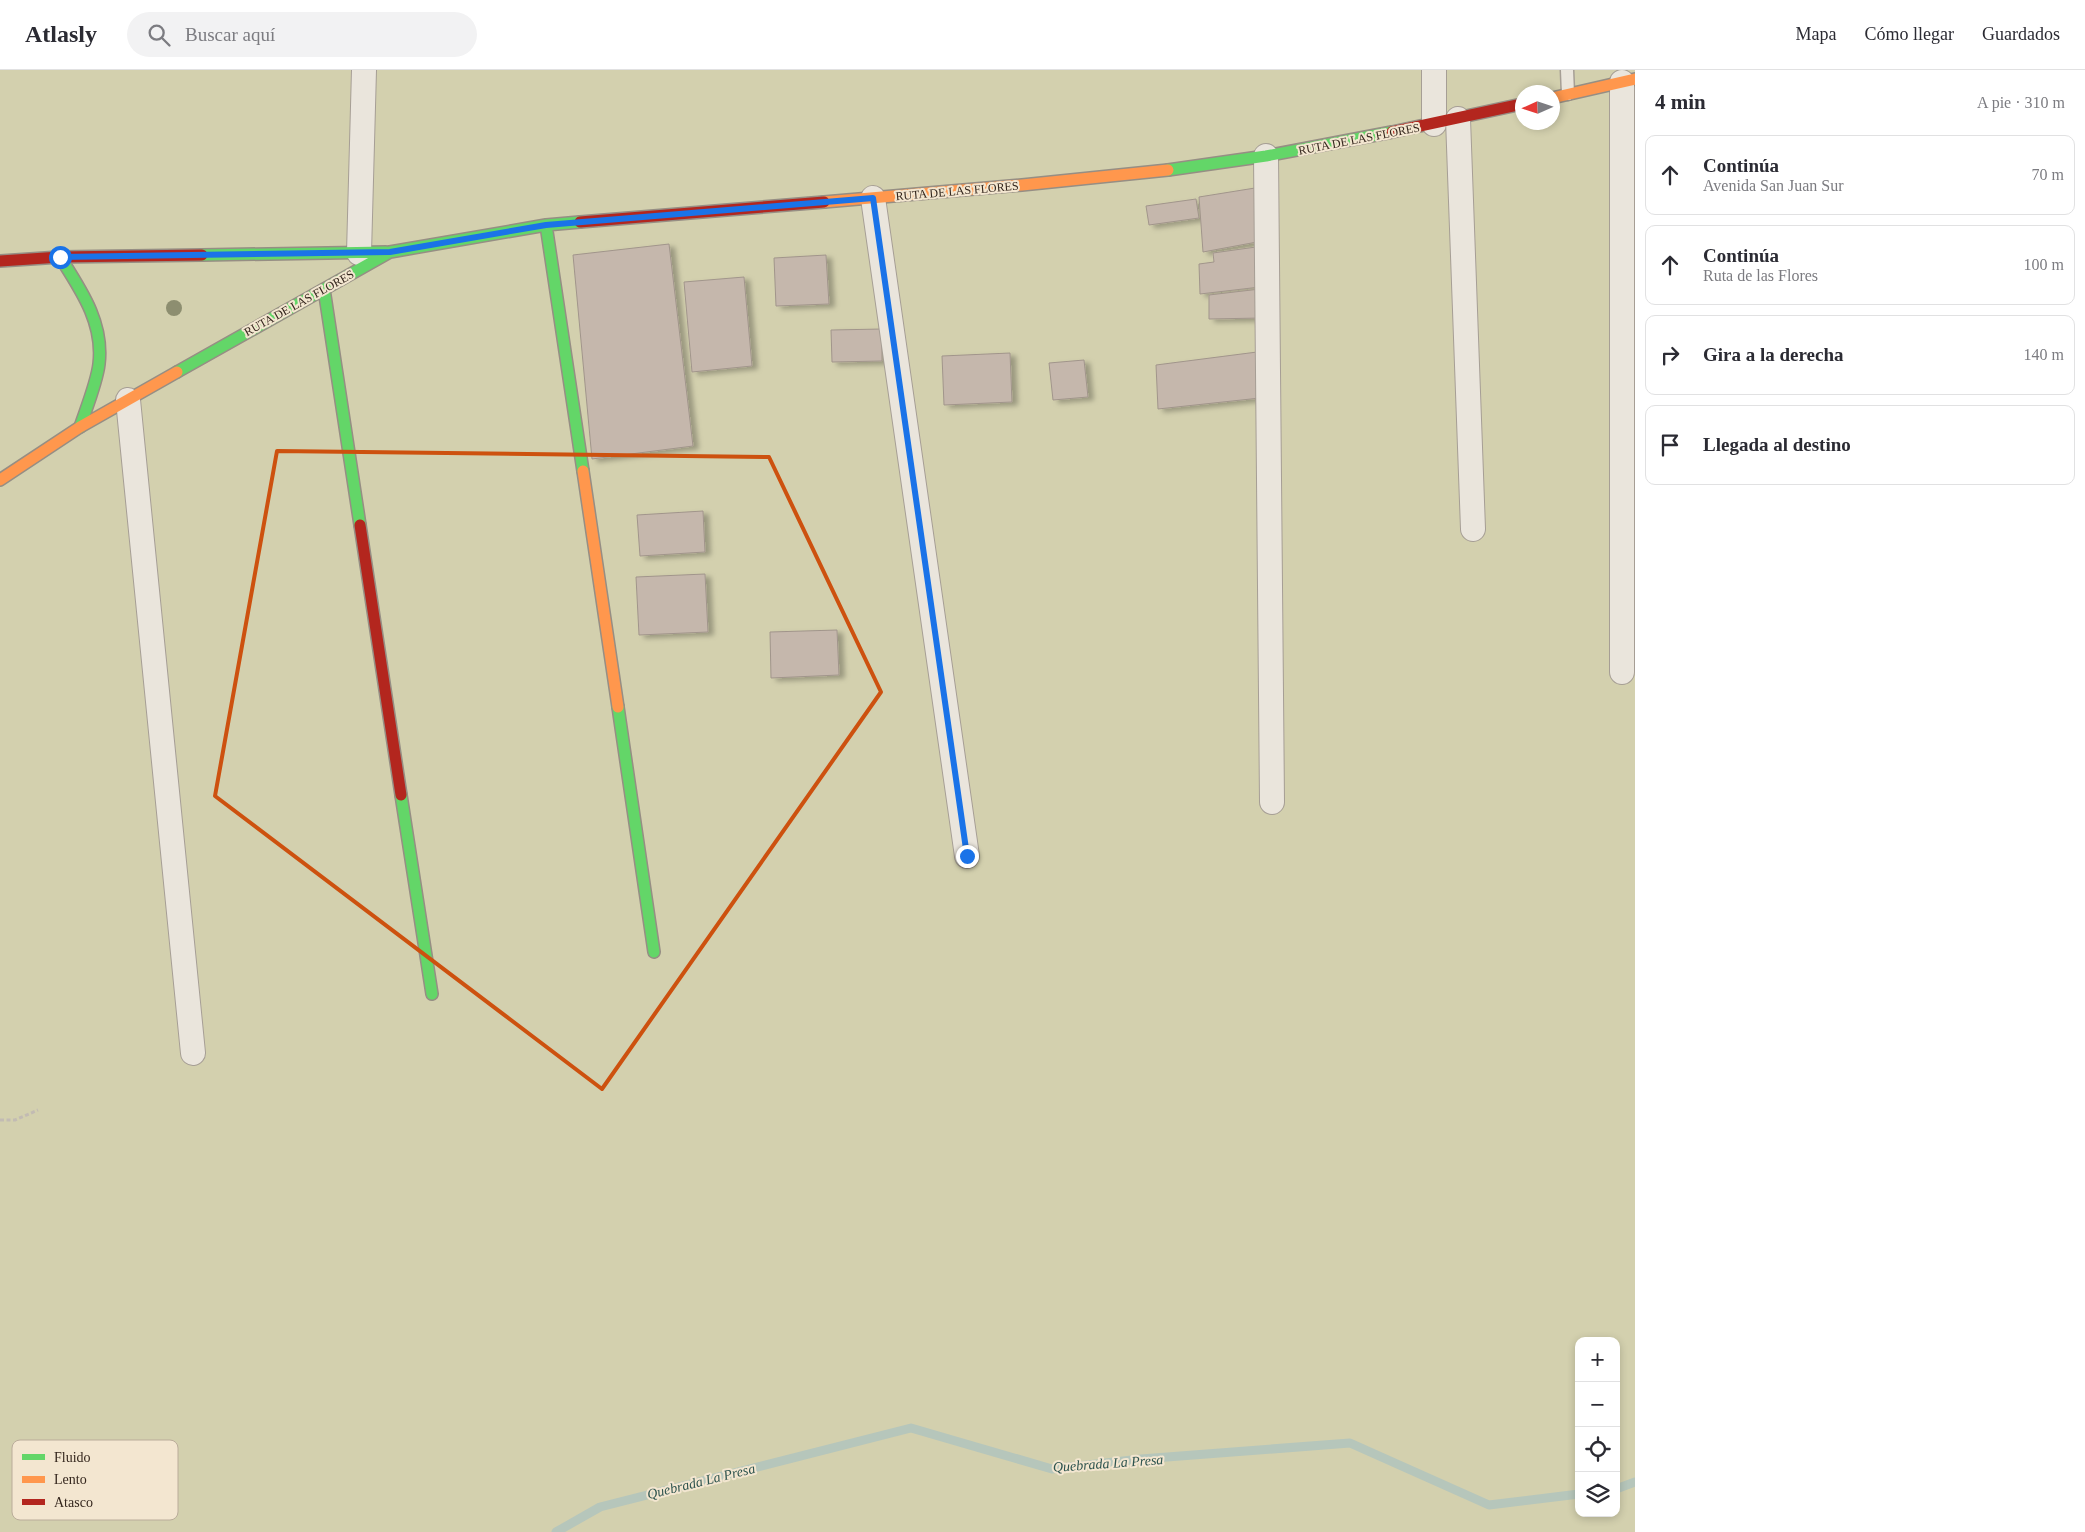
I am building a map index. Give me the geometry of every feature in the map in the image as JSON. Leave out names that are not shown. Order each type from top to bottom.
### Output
[{"type":"main road","points":[[1560,96],[1628,80]]},
{"type":"main road","name":"RUTA DE LAS FLORES","points":[[0,480],[80,427],[390,252],[546,225],[873,198],[1143,172],[1266,156],[1434,124],[1515,106]]},
{"type":"main road","points":[[546,225],[654,952]]},
{"type":"main road","points":[[0,261],[60,257],[390,252]]},
{"type":"main road","points":[[60,257],[84,296],[96,325],[99,364],[80,427]]},
{"type":"main road","points":[[324,290],[432,994]]},
{"type":"street","points":[[359,253],[364,70]]},
{"type":"street","points":[[1434,70],[1434,124]]},
{"type":"street","points":[[1622,672],[1628,80]]},
{"type":"street","points":[[1458,119],[1474,529]]},
{"type":"street","points":[[1266,156],[1272,802]]},
{"type":"street","points":[[873,198],[967,856]]},
{"type":"street","points":[[128,400],[193,1053]]},
{"type":"lane","points":[[1567,70],[1568,94]]},
{"type":"path","points":[[0,1120],[15,1120],[38,1110]]},
{"type":"highlighted area","points":[[277,451],[769,457],[881,692],[602,1089],[215,796]]},
{"type":"shaded area","points":[[0,70],[1635,70],[1635,1532],[0,1532]]},
{"type":"building","points":[[1255,188],[1257,242],[1203,252],[1199,197]]},
{"type":"building","points":[[1196,199],[1199,218],[1149,225],[1146,206]]},
{"type":"building","points":[[669,244],[693,446],[592,459],[573,255]]},
{"type":"building","points":[[1256,247],[1260,287],[1200,294],[1199,264],[1214,262],[1213,253]]},
{"type":"building","points":[[826,255],[829,304],[776,306],[774,258]]},
{"type":"building","points":[[744,277],[752,366],[692,372],[684,282]]},
{"type":"building","points":[[1260,289],[1261,318],[1209,319],[1209,295]]},
{"type":"building","points":[[882,329],[882,361],[832,362],[831,330]]},
{"type":"building","points":[[1257,352],[1260,398],[1158,409],[1156,365]]},
{"type":"building","points":[[1010,353],[1012,402],[944,405],[942,356]]},
{"type":"building","points":[[1084,360],[1088,397],[1053,400],[1049,363]]},
{"type":"building","points":[[703,511],[705,552],[640,556],[637,515]]},
{"type":"building","points":[[705,574],[708,632],[639,635],[636,577]]},
{"type":"building","points":[[837,630],[839,675],[771,678],[770,632]]},
{"type":"waterway","name":"Quebrada La Presa","points":[[556,1532],[600,1507],[911,1428],[1052,1469],[1141,1459],[1350,1443],[1489,1505],[1575,1494]]},
{"type":"waterway","name":"Quebrada La Presa","points":[[1620,1488],[1635,1482]]},
{"type":"traffic: fast","points":[[1168,170],[1266,156],[1392,132]]},
{"type":"traffic: fast","points":[[177,372],[390,252],[546,225],[580,222]]},
{"type":"traffic: fast","points":[[546,225],[583,471]]},
{"type":"traffic: fast","points":[[202,255],[386,252]]},
{"type":"traffic: fast","points":[[60,257],[76,282],[89,308],[98,335],[100,349],[94,387],[80,427]]},
{"type":"traffic: fast","points":[[324,289],[360,525]]},
{"type":"traffic: fast","points":[[618,707],[654,952]]},
{"type":"traffic: fast","points":[[401,795],[432,994]]},
{"type":"traffic: slow","points":[[1560,96],[1635,79]]},
{"type":"traffic: slow","points":[[824,202],[1168,170]]},
{"type":"traffic: slow","points":[[0,480],[80,427],[177,372]]},
{"type":"traffic: slow","points":[[583,471],[618,707]]},
{"type":"traffic: jam","points":[[1392,132],[1515,106]]},
{"type":"traffic: jam","points":[[580,222],[824,202]]},
{"type":"traffic: jam","points":[[0,261],[60,257],[202,255]]},
{"type":"traffic: jam","points":[[360,525],[401,795]]},
{"type":"route","points":[[60,257],[390,252],[546,225],[873,198],[967,856]]}]
